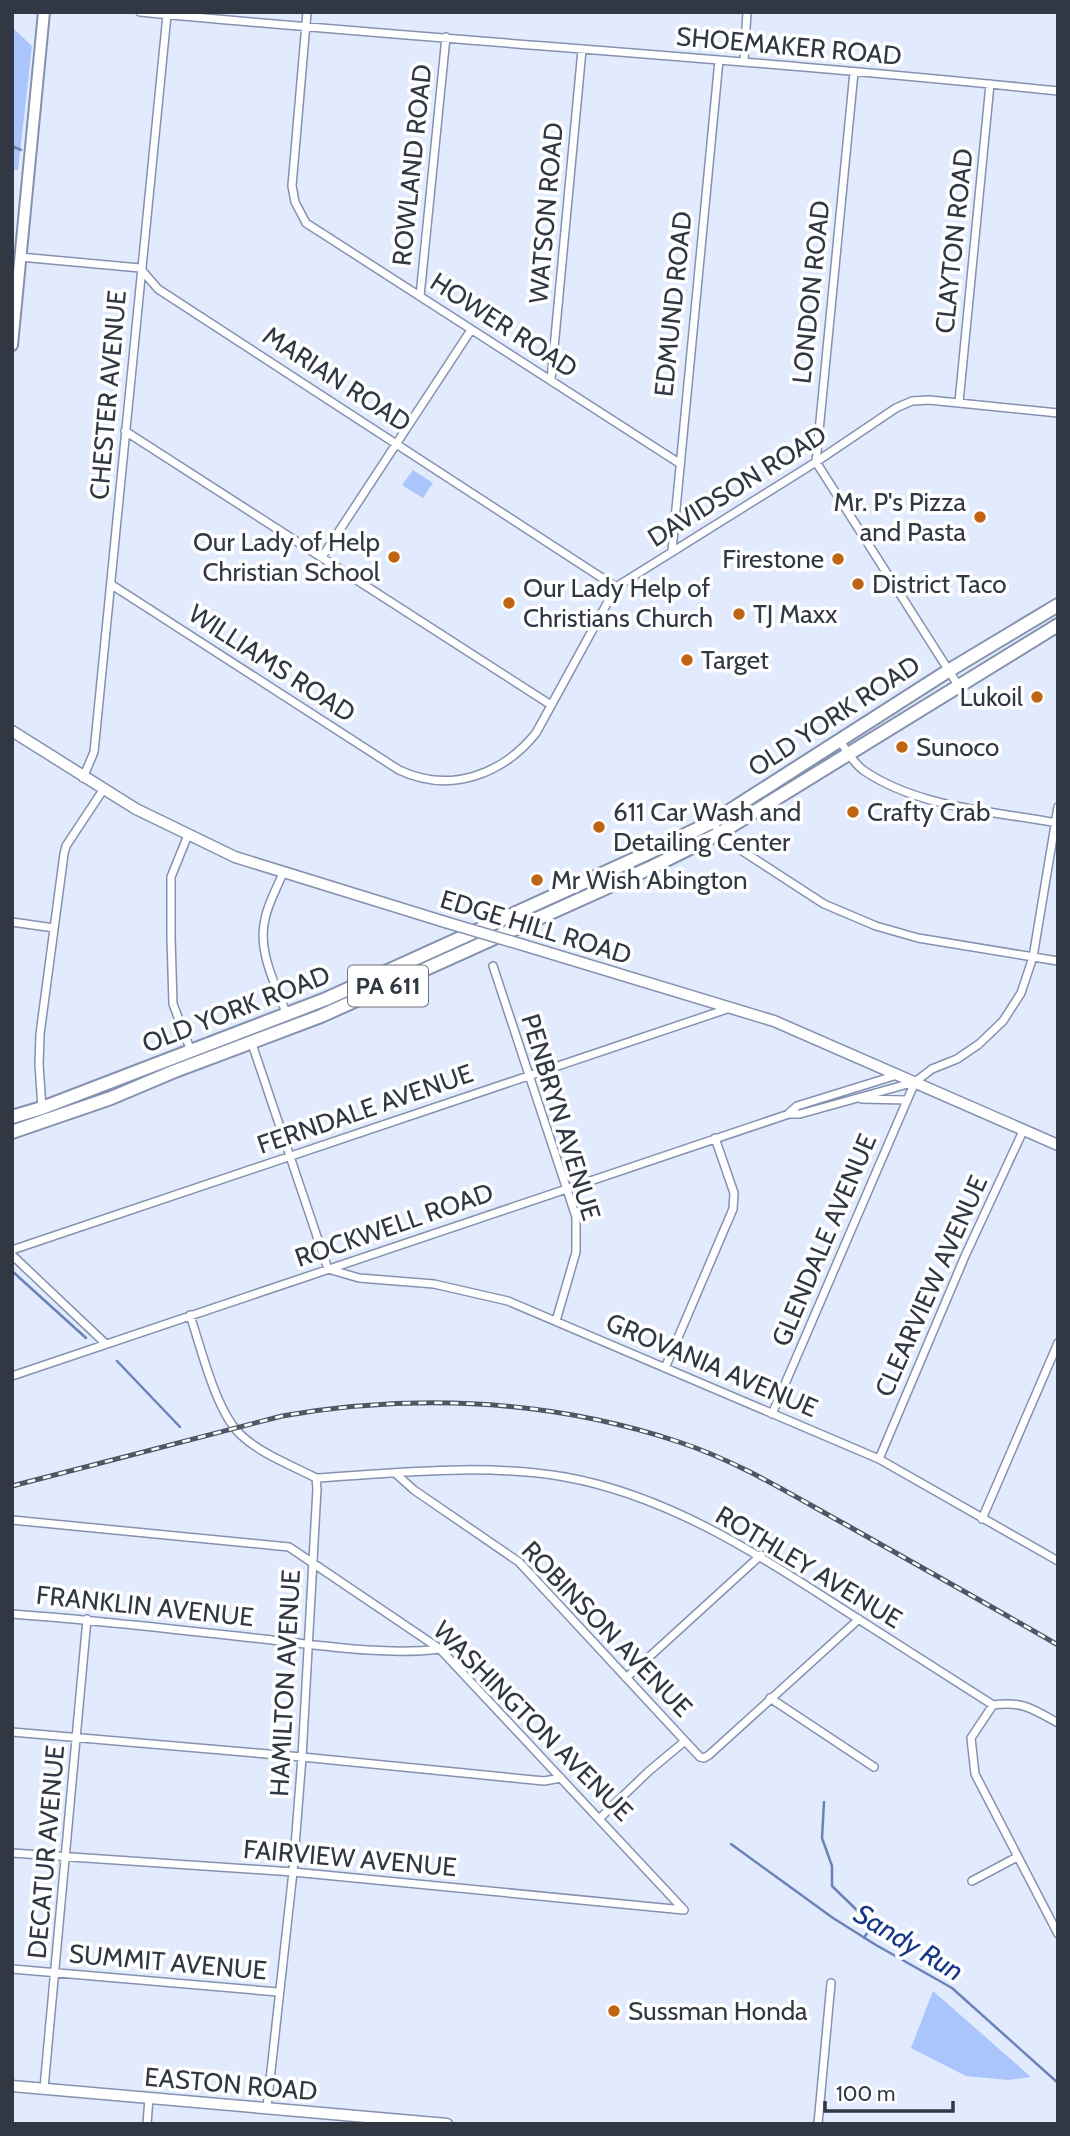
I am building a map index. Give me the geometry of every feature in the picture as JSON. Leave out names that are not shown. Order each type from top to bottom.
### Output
[{"type":"highway","name":"OLD YORK ROAD","points":[[250,1037],[288,1015],[712,822],[948,671],[1058,606]]},
{"type":"highway","name":"OLD YORK ROAD","points":[[12,1117],[194,1057],[416,974],[650,868],[720,833],[958,685],[1057,628]]},
{"type":"highway","name":"OLD YORK ROAD","points":[[12,1132],[111,1098],[194,1057]]},
{"type":"main road","points":[[12,345],[44,12]]},
{"type":"street","name":"SHOEMAKER ROAD","points":[[140,12],[582,50],[744,61],[1058,91]]},
{"type":"street","points":[[306,26],[307,12]]},
{"type":"street","points":[[744,61],[747,12]]},
{"type":"street","name":"CHESTER AVENUE","points":[[83,778],[94,752],[167,15]]},
{"type":"street","name":"HOWER ROAD","points":[[306,26],[292,186],[295,202],[306,223],[679,463]]},
{"type":"street","name":"ROWLAND ROAD","points":[[420,296],[446,37]]},
{"type":"street","name":"WATSON ROAD","points":[[551,380],[582,50]]},
{"type":"street","name":"EDMUND ROAD","points":[[672,551],[719,60]]},
{"type":"street","name":"LONDON ROAD","points":[[816,462],[854,72]]},
{"type":"street","name":"CLAYTON ROAD","points":[[958,402],[990,84]]},
{"type":"street","points":[[20,257],[141,268]]},
{"type":"street","name":"MARIAN ROAD","points":[[141,268],[158,289],[616,587]]},
{"type":"street","points":[[321,556],[471,330]]},
{"type":"street","name":"DAVIDSON ROAD","points":[[409,775],[459,781],[497,769],[526,746],[536,733],[616,587],[816,462],[896,408],[912,401],[958,402],[1058,413]]},
{"type":"street","points":[[125,431],[551,705]]},
{"type":"street","points":[[816,462],[958,685]]},
{"type":"street","name":"WILLIAMS ROAD","points":[[112,585],[409,775]]},
{"type":"street","points":[[1044,612],[1057,628]]},
{"type":"street","name":"EDGE HILL ROAD","points":[[12,731],[103,790],[188,835],[235,856],[283,873],[774,1021],[1058,1145]]},
{"type":"street","points":[[840,740],[864,770],[908,792],[951,804],[1056,822]]},
{"type":"street","points":[[42,1122],[40,1034],[66,846],[103,790]]},
{"type":"street","name":"ROCKWELL ROAD","points":[[12,1376],[715,1138],[789,1114],[800,1114],[915,1083],[922,1075],[957,1059],[992,1034],[1021,993],[1033,957],[1058,807]]},
{"type":"street","points":[[712,822],[727,841],[824,904],[876,926],[918,938],[1058,961]]},
{"type":"street","points":[[188,835],[170,877],[171,937],[173,1004],[194,1057]]},
{"type":"street","points":[[283,873],[264,922],[264,942],[267,963],[288,1015]]},
{"type":"street","points":[[12,922],[54,928]]},
{"type":"street","name":"PENBRYN AVENUE","points":[[492,966],[576,1217],[576,1252],[556,1321]]},
{"type":"street","name":"FERNDALE AVENUE","points":[[12,1250],[730,1007]]},
{"type":"street","points":[[250,1037],[328,1269]]},
{"type":"street","name":"ROCKWELL ROAD","points":[[789,1114],[797,1106],[897,1074]]},
{"type":"street","name":"GLENDALE AVENUE","points":[[772,1414],[915,1083]]},
{"type":"street","name":"ROCKWELL ROAD","points":[[852,1099],[907,1100]]},
{"type":"street","name":"CLEARVIEW AVENUE","points":[[879,1459],[965,1256],[1023,1131]]},
{"type":"street","points":[[665,1368],[733,1209],[734,1193],[715,1138]]},
{"type":"street","points":[[12,1255],[106,1344]]},
{"type":"street","name":"GROVANIA AVENUE","points":[[328,1269],[359,1278],[434,1284],[508,1301],[879,1459],[1058,1562]]},
{"type":"street","points":[[190,1315],[225,1416],[238,1432],[263,1451],[316,1478]]},
{"type":"street","points":[[982,1519],[1058,1343]]},
{"type":"street","name":"ROTHLEY AVENUE","points":[[316,1478],[448,1470],[499,1471],[563,1476],[607,1486],[668,1509],[761,1556],[993,1705]]},
{"type":"street","name":"ROBINSON AVENUE","points":[[395,1473],[414,1490],[519,1562],[685,1741]]},
{"type":"street","name":"HAMILTON AVENUE","points":[[267,2108],[293,1872],[302,1757],[316,1478]]},
{"type":"street","name":"WASHINGTON AVENUE","points":[[12,1520],[289,1547],[440,1649],[684,1910]]},
{"type":"street","points":[[626,1678],[761,1556]]},
{"type":"street","name":"FRANKLIN AVENUE","points":[[12,1614],[87,1619],[308,1644],[416,1652],[440,1649]]},
{"type":"street","name":"DECATUR AVENUE","points":[[44,2088],[87,1619]]},
{"type":"street","points":[[600,1818],[685,1741],[704,1758],[859,1619]]},
{"type":"street","points":[[770,1699],[874,1767]]},
{"type":"street","points":[[1058,1723],[1026,1705],[993,1705],[971,1738],[975,1774],[1058,1934]]},
{"type":"street","points":[[12,1732],[544,1781],[561,1778]]},
{"type":"street","name":"FAIRVIEW AVENUE","points":[[12,1853],[293,1872],[684,1910]]},
{"type":"street","points":[[972,1881],[1017,1857]]},
{"type":"street","name":"SUMMIT AVENUE","points":[[12,1969],[278,1992]]},
{"type":"street","points":[[818,2124],[831,1983]]},
{"type":"street","name":"EASTON ROAD","points":[[12,2086],[267,2108],[363,2120],[447,2124]]},
{"type":"street","points":[[147,2124],[149,2098]]},
{"type":"shaded area","points":[[12,27],[32,46],[18,170],[12,170]]},
{"type":"shaded area","points":[[413,470],[433,483],[423,498],[402,485]]},
{"type":"shaded area","points":[[933,1991],[1031,2077],[1008,2080],[966,2076],[911,2048]]},
{"type":"waterway","points":[[12,146],[21,150]]},
{"type":"waterway","points":[[12,1271],[86,1338]]},
{"type":"waterway","points":[[117,1361],[180,1427]]},
{"type":"waterway","points":[[824,1802],[822,1838],[832,1866],[832,1886],[866,1919],[869,1930],[864,1938]]},
{"type":"waterway","name":"Sandy Run","points":[[731,1844],[833,1918],[952,1988],[1058,2083]]},
{"type":"railway","points":[[12,1486],[282,1416],[383,1404],[482,1404],[532,1409],[630,1428],[702,1450],[788,1492],[1058,1645]]},
{"type":"place","name":"Mr. P's Pizza and Pasta","points":[[980,517]]},
{"type":"place","name":"Our Lady of Help Christian School","points":[[394,557]]},
{"type":"place","name":"Firestone","points":[[838,559]]},
{"type":"place","name":"District Taco","points":[[858,584]]},
{"type":"place","name":"Our Lady Help of Christians Church","points":[[509,603]]},
{"type":"place","name":"TJ Maxx","points":[[739,614]]},
{"type":"place","name":"Target","points":[[687,660]]},
{"type":"place","name":"Lukoil","points":[[1037,697]]},
{"type":"place","name":"Sunoco","points":[[902,747]]},
{"type":"place","name":"Crafty Crab","points":[[853,812]]},
{"type":"place","name":"611 Car Wash and Detailing Center","points":[[599,827]]},
{"type":"place","name":"Mr Wish Abington","points":[[537,880]]},
{"type":"place","name":"Sussman Honda","points":[[614,2011]]}]
